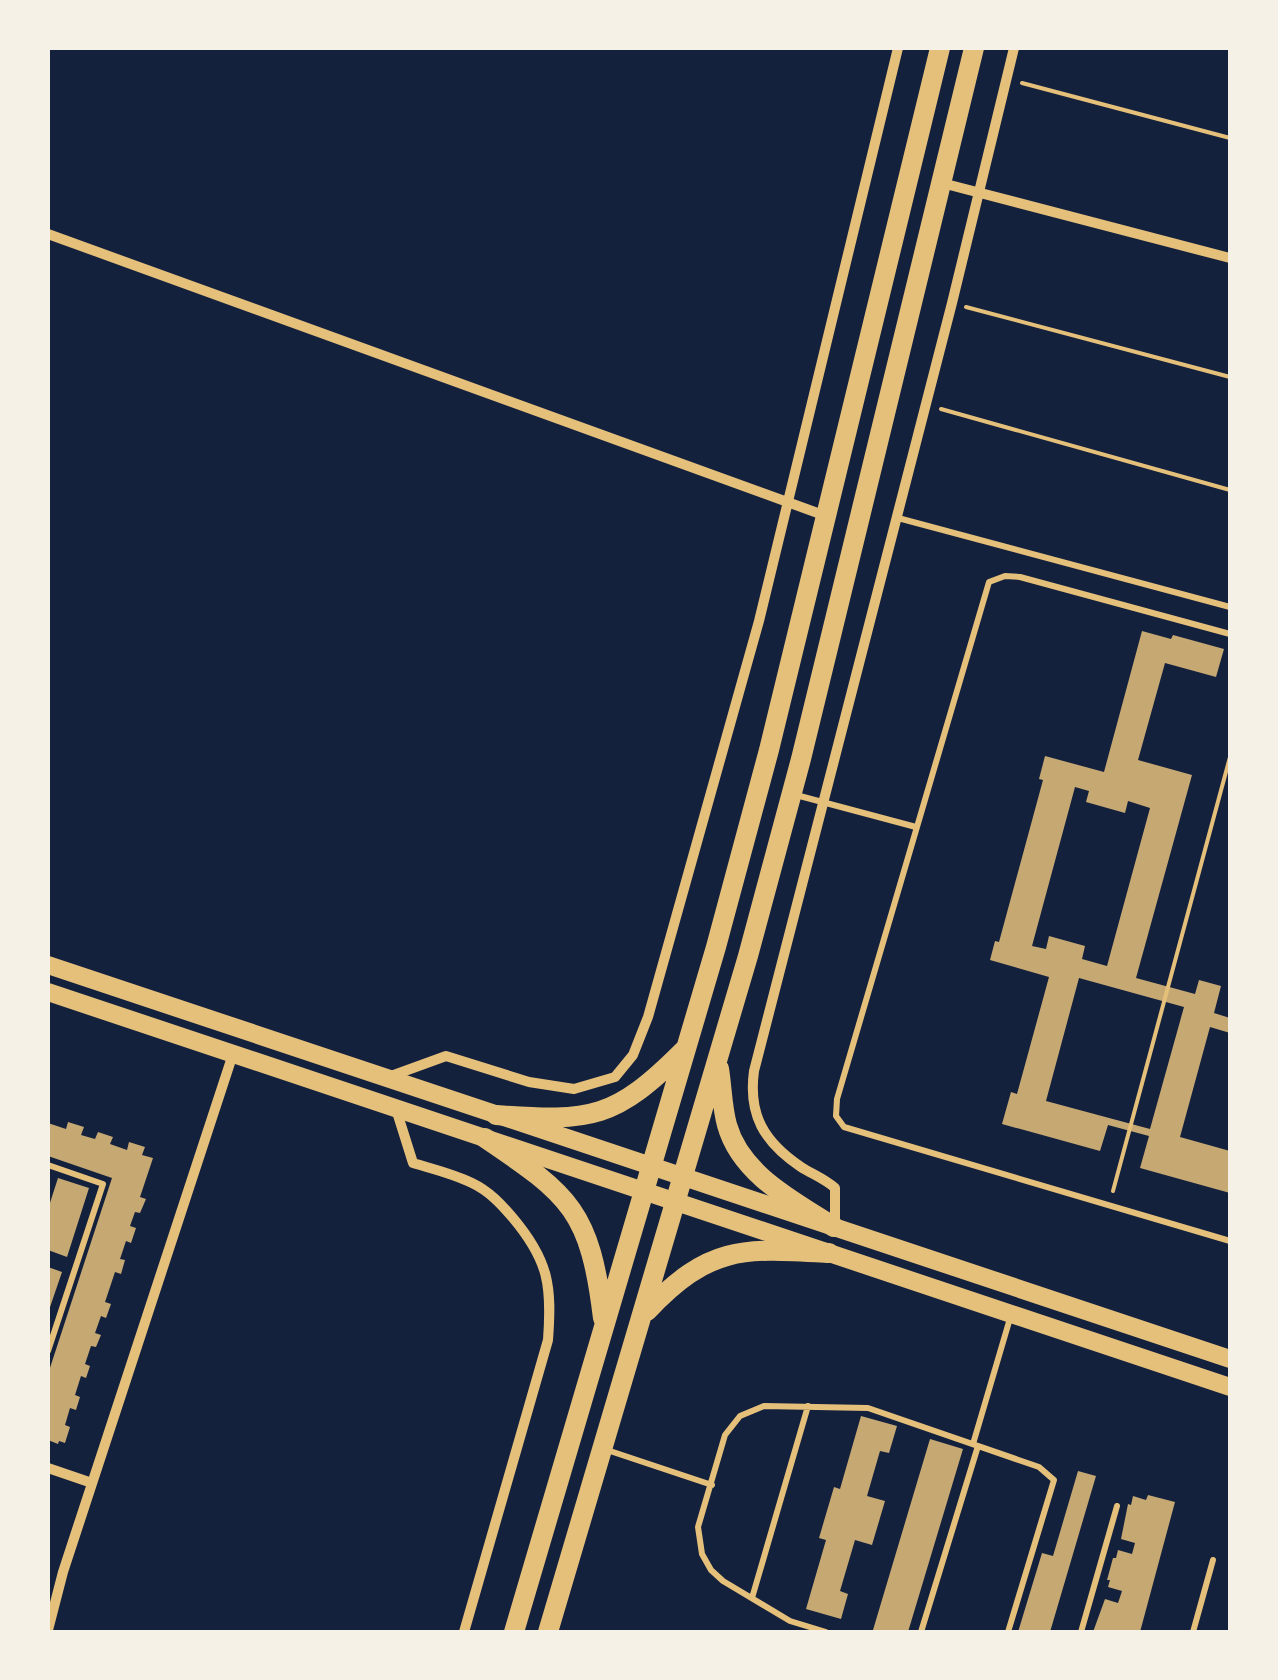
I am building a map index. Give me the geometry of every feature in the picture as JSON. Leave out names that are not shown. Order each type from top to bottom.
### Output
[{"type":"main road","points":[[514,1632],[686,1049],[768,750],[940,48]]},
{"type":"main road","points":[[548,1632],[792,794],[974,48]]},
{"type":"main road","points":[[48,966],[1230,1359]]},
{"type":"main road","points":[[48,992],[1230,1387]]},
{"type":"main road","points":[[496,1114],[550,1118],[607,1110],[649,1085],[686,1049]]},
{"type":"main road","points":[[717,1061],[727,1125],[737,1148],[778,1192],[834,1227]]},
{"type":"main road","points":[[485,1138],[546,1179],[570,1204],[585,1230],[596,1264],[604,1325]]},
{"type":"main road","points":[[642,1316],[690,1270],[720,1256],[740,1250],[829,1253]]},
{"type":"street","points":[[386,1078],[446,1056],[529,1082],[574,1088],[614,1077],[633,1055],[648,1017],[759,621],[898,48]]},
{"type":"street","points":[[834,1227],[835,1188],[776,1147],[759,1125],[750,1097],[1014,48]]},
{"type":"street","points":[[942,183],[1230,258]]},
{"type":"street","points":[[48,234],[826,516]]},
{"type":"street","points":[[48,1630],[92,1483],[233,1054]]},
{"type":"street","points":[[396,1108],[413,1163],[474,1184],[498,1200],[521,1228],[538,1250],[551,1302],[548,1340],[464,1632]]},
{"type":"street","points":[[48,1468],[92,1483]]},
{"type":"lane","points":[[897,518],[1230,608]]},
{"type":"lane","points":[[1230,634],[1020,577],[1004,576],[985,588],[837,1099],[836,1116],[844,1127],[1230,1241]]},
{"type":"lane","points":[[792,794],[916,828]]},
{"type":"lane","points":[[48,1165],[103,1184],[48,1351]]},
{"type":"lane","points":[[920,1632],[1011,1314]]},
{"type":"lane","points":[[826,1632],[790,1621],[752,1598],[711,1570],[702,1554],[698,1528],[725,1435],[740,1416],[764,1406],[868,1408],[1039,1467],[1054,1480],[1008,1632]]},
{"type":"lane","points":[[752,1598],[808,1406]]},
{"type":"lane","points":[[602,1449],[712,1485]]},
{"type":"lane","points":[[1081,1632],[1117,1506]]},
{"type":"lane","points":[[1193,1632],[1213,1560]]},
{"type":"path","points":[[1006,79],[1230,138]]},
{"type":"path","points":[[952,303],[1230,377]]},
{"type":"path","points":[[926,405],[1230,490]]},
{"type":"path","points":[[1110,1205],[1230,757]]},
{"type":"building","points":[[1142,631],[1224,649],[1216,677],[1165,663],[1138,760],[1192,775],[1136,978],[1195,994],[1199,980],[1221,986],[1214,1013],[1230,1018],[1230,1033],[1210,1027],[1180,1137],[1230,1151],[1230,1193],[1140,1168],[1149,1136],[1108,1125],[1100,1151],[1002,1124],[1011,1092],[1017,1094],[1049,977],[990,960],[995,941],[999,942],[1043,780],[1039,779],[1045,756],[1104,772]],"holes":[[[1075,787],[1089,791],[1086,802],[1125,813],[1128,801],[1150,808],[1107,966],[1082,959],[1085,946],[1049,936],[1046,949],[1032,946]],[[1079,978],[1184,1007],[1150,1129],[1046,1101]]]},
{"type":"building","points":[[68,1122],[84,1127],[81,1135],[95,1139],[98,1132],[113,1137],[110,1144],[127,1150],[129,1142],[145,1147],[142,1155],[153,1158],[140,1197],[146,1199],[140,1213],[135,1212],[130,1226],[136,1228],[120,1259],[125,1260],[121,1274],[115,1272],[105,1302],[111,1304],[95,1333],[101,1335],[96,1347],[91,1346],[85,1364],[90,1366],[86,1378],[81,1376],[75,1395],[80,1397],[76,1410],[70,1408],[65,1443],[58,1444],[48,1440],[48,1374],[112,1178],[48,1156],[48,1123],[66,1129]]},
{"type":"building","points":[[58,1178],[89,1188],[67,1257],[48,1250],[48,1209]]},
{"type":"building","points":[[48,1267],[62,1272],[48,1313]]},
{"type":"building","points":[[861,1416],[897,1426],[889,1453],[880,1451],[867,1496],[885,1501],[872,1545],[855,1540],[840,1591],[848,1594],[841,1619],[806,1609],[826,1540],[819,1538],[834,1487],[840,1489]]},
{"type":"building","points":[[930,1439],[963,1449],[908,1632],[873,1630]]},
{"type":"building","points":[[1078,1471],[1096,1476],[1050,1632],[1018,1632],[1042,1553],[1053,1556]]},
{"type":"building","points":[[1148,1495],[1175,1502],[1140,1632],[1093,1632],[1105,1599],[1118,1603],[1122,1591],[1108,1587],[1107,1580],[1118,1550],[1132,1554],[1135,1543],[1121,1539],[1128,1504],[1131,1505],[1133,1496],[1146,1500]]}]
